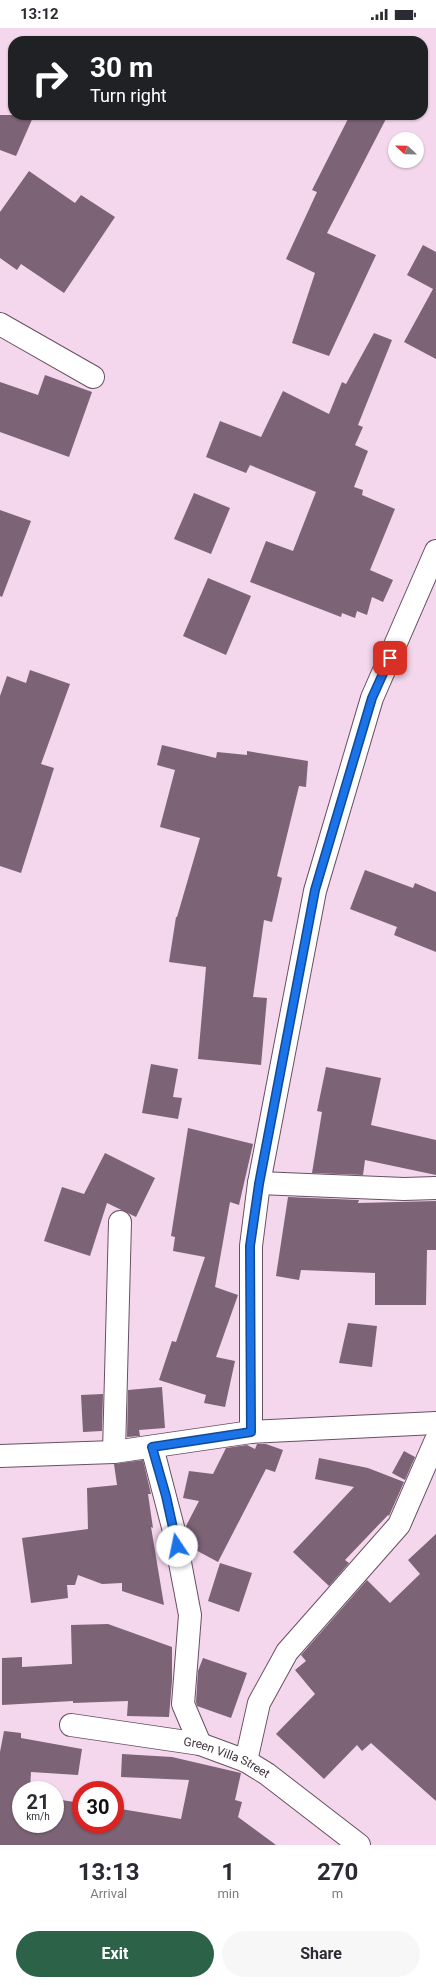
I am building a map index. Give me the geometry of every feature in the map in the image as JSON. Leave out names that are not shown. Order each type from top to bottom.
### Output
[{"type":"street","points":[[0,324],[93,377]]},
{"type":"street","points":[[251,1432],[250,1246],[259,1184],[315,890],[372,698],[436,551]]},
{"type":"street","points":[[259,1184],[404,1189],[436,1188]]},
{"type":"street","points":[[114,1452],[120,1222]]},
{"type":"street","points":[[0,1456],[114,1452],[251,1432],[436,1423]]},
{"type":"street","points":[[246,1761],[259,1703],[287,1652],[399,1525],[436,1440]]},
{"type":"street","points":[[152,1447],[169,1510],[190,1615],[183,1704],[200,1744]]},
{"type":"street","name":"Green Villa Street","points":[[71,1725],[200,1744],[246,1761],[267,1774],[359,1845]]},
{"type":"building","points":[[0,115],[8,115],[8,120],[32,120],[16,156],[0,150]]},
{"type":"building","points":[[347,120],[385,120],[327,233],[376,255],[329,356],[292,343],[315,273],[286,259],[317,192],[312,190]]},
{"type":"building","points":[[29,171],[75,203],[81,195],[115,217],[64,293],[21,264],[17,270],[0,258],[0,212]]},
{"type":"building","points":[[423,245],[436,252],[436,359],[404,342],[433,289],[407,275]]},
{"type":"building","points":[[374,333],[392,340],[358,425],[363,427],[355,445],[368,451],[354,487],[363,490],[362,495],[395,509],[370,570],[393,580],[383,602],[372,597],[367,615],[357,611],[355,618],[342,613],[341,617],[250,582],[266,541],[293,551],[316,492],[250,465],[246,473],[206,457],[220,421],[261,437],[283,391],[329,414],[342,382],[346,384]]},
{"type":"building","points":[[45,375],[92,392],[69,457],[0,432],[0,382],[38,395]]},
{"type":"building","points":[[194,493],[230,508],[211,554],[174,539]]},
{"type":"building","points":[[0,510],[31,521],[2,597],[0,596]]},
{"type":"building","points":[[208,578],[251,596],[226,655],[183,636]]},
{"type":"building","points":[[30,670],[70,684],[41,764],[54,768],[21,873],[0,866],[0,696],[7,676],[26,683]]},
{"type":"building","points":[[162,745],[216,758],[217,752],[247,755],[247,751],[308,761],[306,787],[299,786],[277,876],[282,878],[272,922],[264,920],[253,997],[267,998],[261,1065],[198,1059],[206,967],[169,962],[176,917],[200,838],[160,827],[175,770],[157,765]]},
{"type":"building","points":[[365,870],[413,888],[415,883],[436,892],[436,952],[394,935],[397,927],[350,909]]},
{"type":"building","points":[[151,1064],[178,1069],[173,1097],[182,1098],[178,1119],[142,1113]]},
{"type":"building","points":[[326,1067],[381,1078],[371,1125],[436,1140],[436,1175],[365,1160],[363,1175],[312,1173],[322,1112],[317,1111]]},
{"type":"building","points":[[188,1128],[253,1144],[239,1205],[230,1202],[215,1287],[238,1295],[216,1357],[235,1361],[225,1407],[204,1403],[206,1395],[159,1380],[172,1341],[176,1342],[205,1257],[173,1251],[175,1237],[171,1236]]},
{"type":"building","points":[[105,1153],[155,1178],[136,1217],[107,1203],[90,1256],[44,1241],[62,1187],[84,1194]]},
{"type":"building","points":[[288,1197],[359,1200],[358,1203],[436,1201],[436,1250],[427,1250],[426,1305],[375,1305],[375,1273],[301,1270],[299,1280],[276,1276]]},
{"type":"building","points":[[348,1323],[377,1326],[372,1367],[339,1363]]},
{"type":"building","points":[[162,1387],[165,1428],[139,1430],[140,1436],[127,1437],[128,1390]]},
{"type":"building","points":[[103,1394],[102,1431],[83,1432],[81,1395]]},
{"type":"building","points":[[257,1444],[266,1444],[283,1450],[275,1472],[266,1469],[218,1562],[190,1547],[186,1526],[199,1501],[183,1498],[189,1471],[213,1474],[226,1448],[247,1445],[255,1449]]},
{"type":"building","points":[[404,1451],[415,1457],[405,1480],[392,1473]]},
{"type":"building","points":[[319,1458],[368,1468],[404,1482],[389,1516],[388,1515],[345,1560],[349,1563],[329,1586],[293,1552],[354,1487],[315,1479]]},
{"type":"building","points":[[143,1460],[151,1494],[148,1494],[153,1528],[151,1527],[164,1605],[122,1591],[122,1583],[102,1584],[78,1575],[75,1585],[67,1585],[68,1598],[31,1603],[22,1538],[88,1529],[87,1488],[117,1485],[114,1464]]},
{"type":"building","points":[[436,1534],[436,1801],[371,1743],[362,1751],[357,1745],[324,1779],[276,1734],[315,1694],[295,1670],[306,1661],[301,1655],[367,1580],[390,1603],[420,1574],[408,1560]]},
{"type":"building","points":[[220,1563],[252,1573],[239,1612],[208,1601]]},
{"type":"building","points":[[108,1624],[172,1647],[172,1681],[169,1717],[127,1716],[128,1701],[73,1703],[73,1701],[2,1705],[2,1658],[22,1657],[22,1667],[72,1664],[71,1625]]},
{"type":"building","points":[[203,1658],[247,1673],[231,1718],[197,1706],[198,1671]]},
{"type":"building","points":[[4,1731],[21,1733],[21,1738],[82,1749],[78,1775],[31,1772],[30,1781],[12,1781],[12,1833],[64,1833],[64,1800],[72,1802],[72,1833],[124,1833],[124,1810],[181,1819],[189,1780],[121,1777],[122,1754],[172,1757],[241,1773],[235,1800],[242,1802],[238,1817],[276,1845],[0,1845],[0,1752]]},
{"type":"route","points":[[177,1546],[166,1496],[152,1447],[251,1432],[250,1246],[259,1184],[315,890],[372,698],[390,658]]}]
